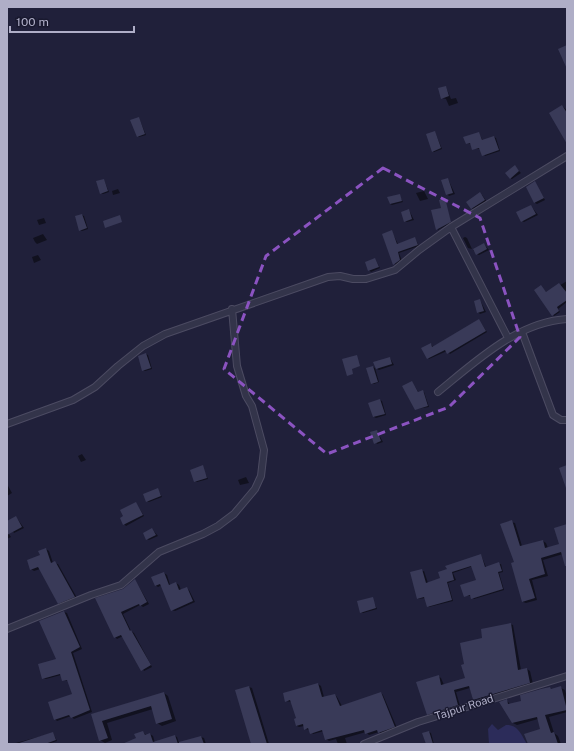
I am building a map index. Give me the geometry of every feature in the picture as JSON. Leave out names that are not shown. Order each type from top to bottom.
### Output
[{"type":"street","points":[[7,424],[73,400],[95,387],[118,366],[156,338],[232,309],[328,277],[340,276],[353,279],[366,279],[386,273],[400,266],[418,250],[450,227],[567,156]]},
{"type":"street","points":[[450,227],[508,338]]},
{"type":"street","points":[[7,629],[91,595],[121,585],[159,552],[203,534],[218,526],[234,514],[255,489],[261,476],[264,450],[252,406],[246,396],[237,366],[232,309]]},
{"type":"street","points":[[438,392],[508,338],[552,320],[567,319]]},
{"type":"street","points":[[522,332],[553,415],[561,420],[567,420]]},
{"type":"street","name":"Tajpur Road","points":[[364,744],[418,722],[507,693],[567,676]]},
{"type":"highlighted area","points":[[383,168],[480,218],[520,337],[449,407],[327,454],[224,369],[266,256]]},
{"type":"shaded area","points":[[492,724],[498,730],[506,725],[514,726],[517,728],[527,744],[489,744],[488,729]]},
{"type":"building","points":[[567,45],[567,69],[558,49]]},
{"type":"building","points":[[446,86],[449,96],[441,99],[438,88]]},
{"type":"building","points":[[562,105],[567,113],[567,144],[549,113]]},
{"type":"building","points":[[139,117],[145,134],[137,137],[130,120]]},
{"type":"building","points":[[435,131],[441,148],[432,152],[426,134]]},
{"type":"building","points":[[479,132],[482,140],[494,136],[499,150],[482,156],[479,148],[472,150],[470,143],[466,144],[463,137]]},
{"type":"building","points":[[515,165],[519,171],[510,179],[505,173]]},
{"type":"building","points":[[448,178],[453,193],[446,195],[441,180]]},
{"type":"building","points":[[104,179],[108,191],[100,194],[96,181]]},
{"type":"building","points":[[535,181],[544,198],[534,203],[526,187]]},
{"type":"building","points":[[480,192],[485,200],[471,209],[466,202]]},
{"type":"building","points":[[400,194],[402,201],[390,204],[387,197]]},
{"type":"building","points":[[445,198],[451,222],[436,230],[431,210],[441,208],[439,200]]},
{"type":"building","points":[[531,205],[536,214],[521,222],[516,212]]},
{"type":"building","points":[[409,209],[412,219],[404,222],[401,212]]},
{"type":"building","points":[[82,214],[87,228],[79,231],[75,216]]},
{"type":"building","points":[[120,215],[122,222],[105,228],[103,221]]},
{"type":"building","points":[[392,230],[397,244],[415,237],[418,245],[398,252],[400,260],[393,265],[382,234]]},
{"type":"building","points":[[484,243],[487,249],[476,255],[473,249]]},
{"type":"building","points":[[375,258],[379,267],[368,271],[365,262]]},
{"type":"building","points":[[559,283],[567,293],[567,300],[557,307],[559,311],[552,316],[534,290],[541,285],[546,292]]},
{"type":"building","points":[[480,299],[484,311],[477,313],[474,301]]},
{"type":"building","points":[[479,319],[486,331],[447,354],[445,350],[427,359],[421,348],[431,343],[432,347]]},
{"type":"building","points":[[146,353],[151,368],[142,371],[138,356]]},
{"type":"building","points":[[357,355],[360,366],[352,369],[353,374],[347,376],[342,359]]},
{"type":"building","points":[[390,357],[392,364],[376,369],[373,362]]},
{"type":"building","points":[[373,366],[378,382],[371,384],[366,368]]},
{"type":"building","points":[[412,381],[418,392],[423,390],[428,406],[415,410],[402,386]]},
{"type":"building","points":[[380,399],[385,414],[373,417],[368,403]]},
{"type":"building","points":[[377,430],[381,441],[374,444],[370,432]]},
{"type":"building","points":[[203,465],[207,478],[194,482],[190,470]]},
{"type":"building","points":[[567,465],[567,488],[566,488],[559,468]]},
{"type":"building","points":[[158,488],[161,496],[146,502],[143,494]]},
{"type":"building","points":[[136,502],[143,515],[123,525],[120,518],[123,516],[120,510]]},
{"type":"building","points":[[16,516],[22,527],[7,535],[7,521]]},
{"type":"building","points":[[512,520],[520,546],[543,540],[545,548],[559,544],[554,528],[567,524],[567,566],[565,566],[561,552],[541,558],[545,574],[529,579],[535,598],[522,602],[511,563],[514,562],[500,524]]},
{"type":"building","points":[[152,528],[156,535],[146,540],[143,533]]},
{"type":"building","points":[[46,548],[51,563],[55,561],[75,597],[58,604],[38,567],[30,570],[27,560],[40,555],[38,551]]},
{"type":"building","points":[[481,554],[485,567],[499,562],[502,571],[498,572],[503,589],[471,599],[470,595],[464,597],[460,585],[476,580],[471,566],[452,572],[454,580],[447,582],[452,600],[427,607],[424,597],[417,599],[410,572],[422,569],[426,583],[440,578],[438,572],[447,569],[445,566]]},
{"type":"building","points":[[164,572],[169,585],[176,582],[179,590],[187,587],[193,601],[171,611],[160,584],[155,586],[151,577]]},
{"type":"building","points":[[135,579],[147,602],[140,606],[139,604],[121,612],[130,631],[131,630],[151,665],[141,671],[121,635],[114,638],[95,598],[123,589]]},
{"type":"building","points":[[373,597],[376,608],[360,613],[357,601]]},
{"type":"building","points":[[64,611],[80,647],[71,652],[90,710],[71,718],[69,715],[54,720],[48,702],[72,694],[67,680],[62,681],[60,674],[42,679],[38,664],[56,659],[39,621]]},
{"type":"building","points":[[511,623],[518,670],[527,668],[530,683],[473,700],[469,686],[454,690],[458,705],[427,715],[416,682],[439,675],[441,685],[465,678],[461,665],[464,664],[460,643],[482,638],[481,629]]},
{"type":"building","points":[[318,683],[322,697],[335,694],[340,706],[381,692],[395,727],[378,733],[377,730],[365,734],[364,730],[325,740],[322,730],[310,734],[308,728],[304,730],[303,724],[296,726],[294,719],[296,718],[290,700],[285,702],[283,693]]},
{"type":"building","points":[[249,686],[267,744],[251,744],[235,690]]},
{"type":"building","points":[[561,686],[567,710],[545,715],[551,733],[554,732],[558,744],[528,744],[524,734],[540,729],[537,717],[512,723],[499,702],[507,699],[508,704],[521,701],[520,695],[550,687],[551,689]]},
{"type":"building","points":[[164,692],[172,719],[156,724],[151,706],[102,721],[108,738],[99,741],[91,714]]},
{"type":"building","points":[[143,731],[145,735],[150,733],[153,742],[175,735],[178,744],[122,744],[136,738],[134,734]]},
{"type":"building","points":[[429,731],[433,744],[426,744],[422,733]]},
{"type":"building","points":[[53,732],[56,740],[45,744],[16,744]]},
{"type":"building","points":[[201,736],[204,744],[179,744],[179,742]]}]
